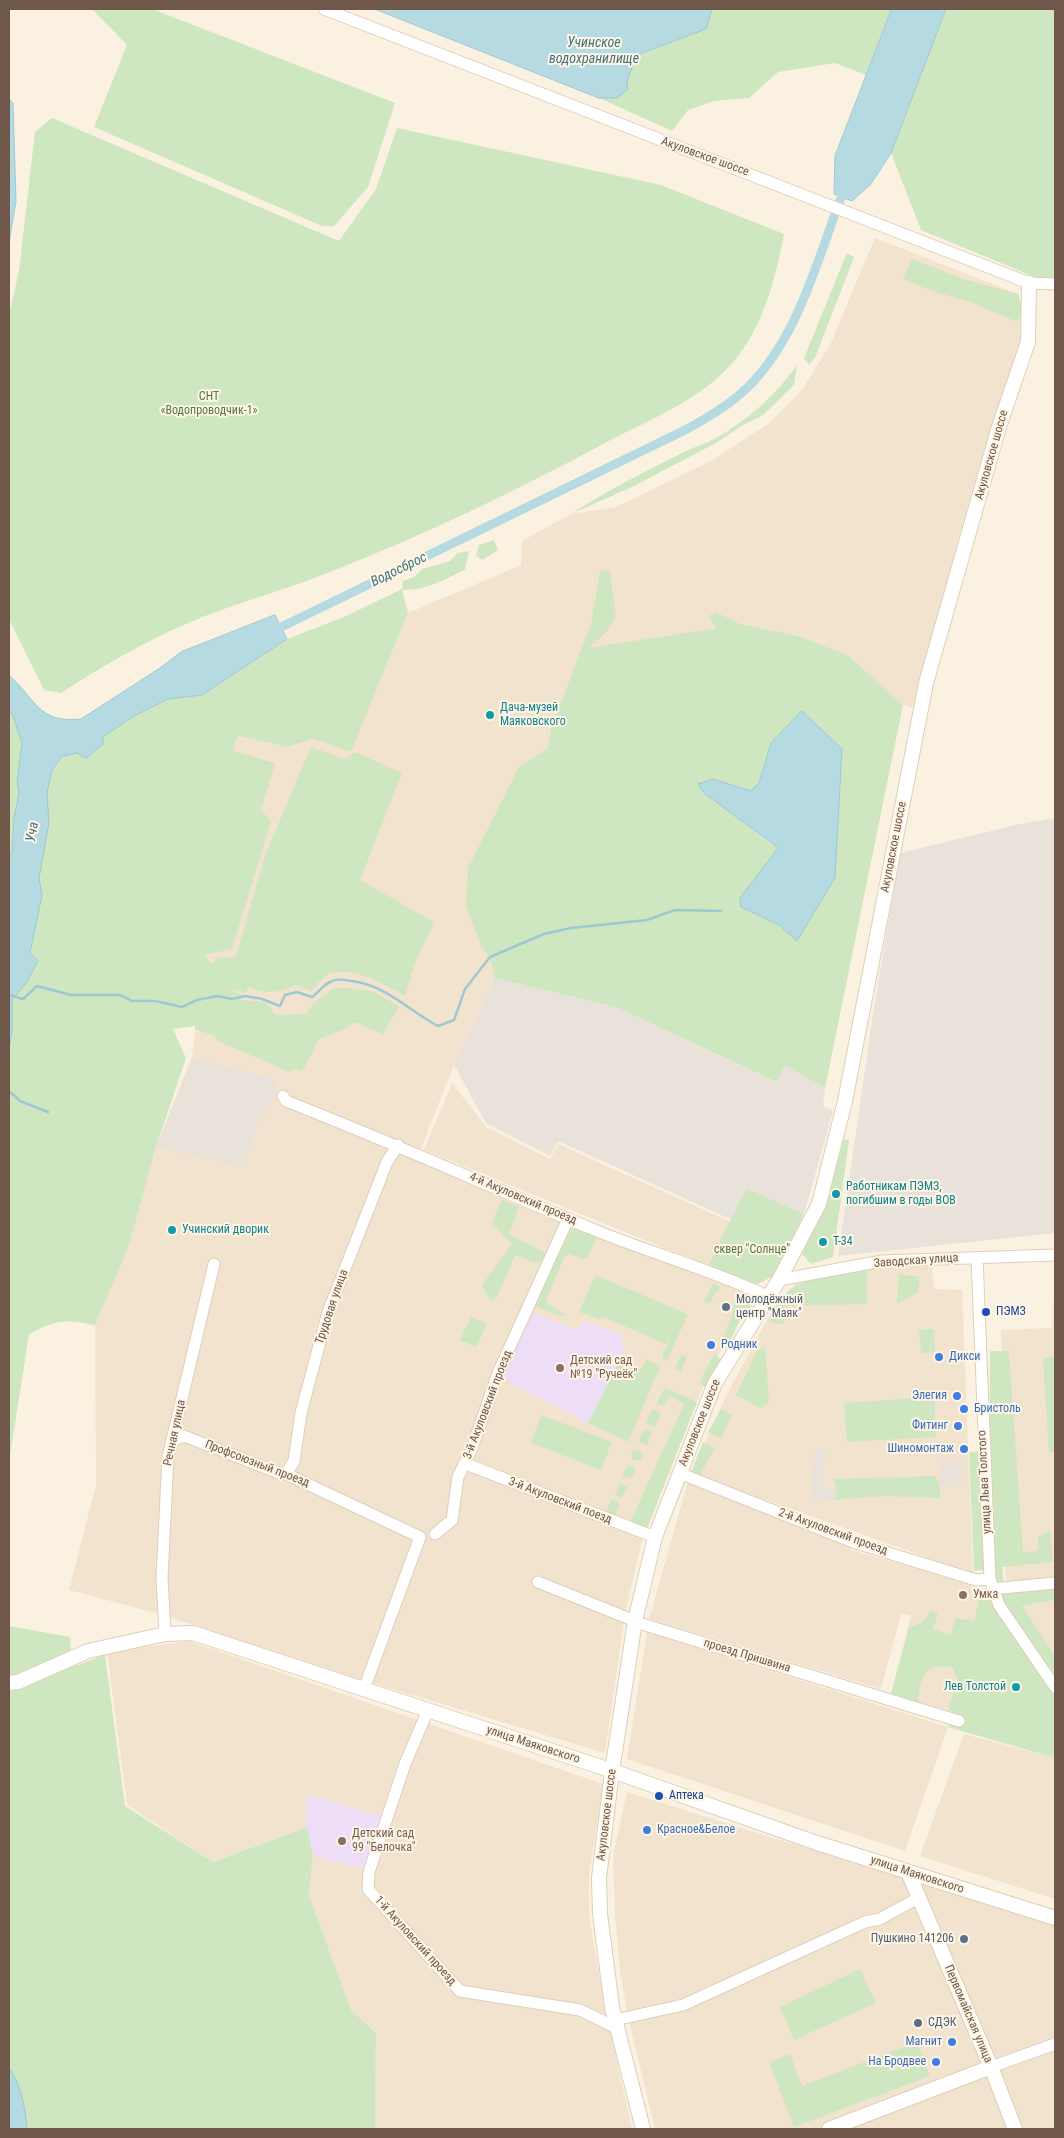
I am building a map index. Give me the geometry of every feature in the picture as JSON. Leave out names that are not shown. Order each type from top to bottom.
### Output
[{"type":"street","name":"Акуловское шоссе","points":[[324,9],[823,201],[1029,283],[1028,342],[999,427],[926,683],[845,1101],[819,1204],[779,1280],[767,1296],[714,1383],[655,1537],[635,1620],[612,1771],[599,1878],[600,1914],[616,2024],[643,2129]]},
{"type":"street","points":[[1029,283],[1055,284]]},
{"type":"street","name":"4-й Акуловский проезд","points":[[283,1096],[286,1101],[398,1145],[568,1219],[767,1296]]},
{"type":"street","name":"Трудовая улица","points":[[286,1474],[294,1461],[301,1413],[328,1312],[387,1162],[398,1145]]},
{"type":"street","name":"3-й Акуловский проезд","points":[[435,1534],[452,1520],[458,1477],[466,1464],[498,1373],[568,1219]]},
{"type":"street","name":"Заводская улица","points":[[779,1280],[882,1261],[1055,1256]]},
{"type":"street","name":"улица Льва Толстого","points":[[977,1258],[991,1584],[999,1605],[1055,1686]]},
{"type":"street","name":"Речная улица","points":[[164,1634],[162,1577],[168,1457],[214,1264]]},
{"type":"street","name":"Профсоюзный проезд","points":[[173,1440],[184,1436],[276,1472],[286,1474],[420,1537],[364,1689]]},
{"type":"street","name":"3-й Акуловский поезд","points":[[466,1464],[655,1537]]},
{"type":"street","name":"2-й Акуловский проезд","points":[[679,1473],[853,1542],[976,1580],[991,1584],[1055,1583]]},
{"type":"street","name":"проезд Пришвина","points":[[538,1582],[635,1620],[959,1721]]},
{"type":"street","name":"улица Маяковского","points":[[9,1683],[18,1682],[88,1651],[164,1634],[193,1633],[612,1771],[817,1843],[1055,1918]]},
{"type":"street","name":"1-й Акуловский проезд","points":[[428,1710],[405,1764],[369,1872],[368,1889],[460,1991],[580,2010],[616,2024]]},
{"type":"street","name":"Первомайская улица","points":[[908,1872],[991,2067],[1015,2129]]},
{"type":"street","points":[[616,2024],[683,2005],[865,1922],[880,1919],[918,1898]]},
{"type":"street","points":[[829,2129],[1055,2044]]},
{"type":"shaded area","points":[[875,238],[1018,294],[1028,332],[971,494],[912,708],[903,705],[849,656],[716,627],[687,633],[548,748],[519,767],[481,946],[490,957],[495,978],[454,1065],[416,1161],[751,1294],[735,1322],[700,1394],[641,1544],[625,1614],[605,1753],[346,1675],[160,1614],[69,1590],[96,1485],[95,1325],[128,1249],[156,1147],[192,1056],[196,1025],[244,996],[218,985],[178,902],[238,736],[287,747],[314,739],[351,752],[408,613],[521,565],[522,541],[571,514],[616,507],[711,461],[768,424],[802,390],[830,345]]},
{"type":"shaded area","points":[[1055,818],[1055,1233],[838,1256],[873,1014],[900,853],[1020,824]]},
{"type":"shaded area","points":[[495,978],[618,1008],[775,1082],[785,1065],[825,1088],[823,1106],[833,1111],[804,1214],[746,1188],[732,1220],[558,1141],[550,1156],[486,1123],[454,1065]]},
{"type":"shaded area","points":[[193,1059],[271,1078],[276,1084],[273,1101],[258,1125],[242,1167],[156,1147]]},
{"type":"shaded area","points":[[452,1083],[486,1127],[550,1159],[558,1144],[731,1222],[708,1266],[424,1150]]},
{"type":"shaded area","points":[[932,1264],[934,1289],[962,1290],[973,1574],[691,1473],[725,1398],[774,1307],[796,1283],[867,1269]]},
{"type":"shaded area","points":[[1055,1272],[1055,1582],[1006,1585],[1001,1330],[1052,1328]]},
{"type":"shaded area","name":"Детский сад №19 \"Ручеёк\"","points":[[529,1311],[578,1331],[584,1321],[624,1336],[620,1344],[626,1348],[588,1423],[500,1377]]},
{"type":"shaded area","points":[[815,1449],[826,1450],[822,1487],[837,1489],[835,1500],[810,1498]]},
{"type":"shaded area","points":[[962,1461],[963,1485],[940,1486],[939,1462]]},
{"type":"shaded area","points":[[688,1481],[848,1543],[851,1550],[970,1584],[979,1598],[953,1712],[891,1694],[911,1616],[901,1614],[881,1689],[649,1619]]},
{"type":"shaded area","points":[[1055,1600],[1055,1657],[1021,1606]]},
{"type":"shaded area","points":[[647,1632],[948,1727],[905,1851],[627,1759]]},
{"type":"shaded area","points":[[189,1641],[603,1784],[589,1874],[589,1916],[605,2007],[632,2129],[375,2129],[376,2033],[351,2010],[309,1895],[313,1856],[306,1827],[213,1862],[127,1805],[107,1652]]},
{"type":"shaded area","points":[[964,1734],[1055,1758],[1055,1899],[920,1856]]},
{"type":"shaded area","points":[[627,1792],[1055,1926],[1055,2129],[655,2129],[628,2017],[620,1971],[615,1914],[613,1855]]},
{"type":"shaded area","name":"Детский сад 99 \"Белочка\"","points":[[307,1795],[382,1816],[367,1869],[313,1856],[307,1827]]},
{"type":"green space","points":[[92,9],[152,9],[395,103],[368,187],[334,226],[322,226],[94,127],[127,45]]},
{"type":"green space","points":[[712,9],[892,9],[866,75],[835,63],[778,72],[749,98],[714,101],[688,110],[672,131],[599,98],[617,98],[627,81],[637,55],[706,29]]},
{"type":"green space","points":[[946,9],[1055,9],[1055,278],[1035,277],[921,230],[891,153]]},
{"type":"green space","name":"СНТ «Водопроводчик-1»","points":[[52,118],[339,241],[376,189],[397,128],[661,185],[784,234],[767,301],[752,334],[743,349],[720,376],[689,399],[656,418],[536,479],[432,529],[325,574],[220,610],[170,631],[122,656],[61,693],[44,690],[9,619],[9,315],[19,271],[35,132]]},
{"type":"green space","points":[[847,253],[854,257],[815,358],[809,365],[804,358]]},
{"type":"green space","points":[[912,259],[963,279],[1018,294],[1023,312],[1017,322],[970,302],[929,290],[903,279]]},
{"type":"green space","points":[[797,365],[794,385],[763,415],[743,425],[716,443],[632,487],[571,514],[596,498],[726,432],[760,407],[780,387]]},
{"type":"green space","points":[[494,540],[498,550],[482,560],[476,555],[479,545]]},
{"type":"green space","points":[[469,551],[465,570],[419,589],[402,590],[408,613],[351,752],[314,739],[287,747],[238,736],[233,751],[275,763],[261,810],[271,821],[232,949],[204,955],[211,964],[218,958],[236,956],[266,853],[311,747],[345,759],[355,752],[402,773],[360,880],[434,922],[416,960],[405,996],[368,978],[347,972],[328,974],[321,979],[312,991],[295,985],[272,992],[248,987],[246,993],[224,987],[245,996],[241,1000],[266,1002],[275,1015],[306,1014],[316,1002],[335,987],[372,991],[399,1006],[383,1034],[355,1022],[345,1029],[319,1039],[302,1072],[295,1068],[291,1072],[285,1070],[216,1040],[217,1037],[195,1029],[195,1026],[173,1029],[186,1058],[156,1147],[128,1249],[95,1325],[60,1322],[53,1323],[29,1334],[9,1462],[9,710],[18,729],[22,750],[52,770],[61,757],[77,753],[132,717],[168,699],[202,695],[287,639],[344,617],[402,589],[403,581],[414,577],[422,569],[450,561],[458,553]]},
{"type":"green space","points":[[600,570],[610,571],[616,616],[608,630],[589,648],[716,628],[708,616],[716,612],[740,624],[798,636],[849,656],[903,705],[825,1088],[785,1065],[776,1082],[618,1008],[495,978],[490,958],[481,946],[466,906],[468,868],[519,767],[548,748],[551,729],[591,624]],"holes":[[[771,743],[836,842],[835,878],[797,940],[779,925],[741,907],[741,898],[778,848],[748,826],[713,779],[751,791],[759,783]]]},
{"type":"green space","points":[[844,1139],[849,1140],[833,1257],[811,1264],[802,1254],[824,1204]]},
{"type":"green space","name":"сквер \"Солнце\"","points":[[746,1188],[804,1214],[775,1275],[754,1286],[708,1266]]},
{"type":"green space","points":[[502,1200],[519,1207],[509,1234],[548,1254],[542,1262],[533,1262],[515,1255],[497,1297],[490,1301],[482,1285],[512,1244],[492,1223]]},
{"type":"green space","points":[[572,1228],[597,1237],[587,1258],[583,1259],[569,1254],[565,1256],[546,1300],[548,1304],[568,1316],[557,1315],[532,1305],[564,1234]]},
{"type":"green space","points":[[867,1269],[867,1304],[784,1306],[784,1324],[769,1322],[784,1295],[795,1286],[822,1276]]},
{"type":"green space","points":[[899,1274],[919,1277],[919,1292],[897,1304]]},
{"type":"green space","points":[[595,1275],[688,1314],[667,1361],[663,1359],[662,1352],[667,1347],[670,1335],[666,1344],[603,1317],[599,1319],[579,1312]]},
{"type":"green space","points":[[713,1283],[720,1287],[719,1292],[716,1291],[710,1304],[704,1302]]},
{"type":"green space","points":[[742,1293],[756,1300],[739,1322],[731,1339],[721,1343],[732,1315],[736,1294]]},
{"type":"green space","points":[[471,1317],[487,1324],[476,1347],[460,1340]]},
{"type":"green space","points":[[934,1329],[935,1352],[921,1353],[919,1330]]},
{"type":"green space","points":[[765,1345],[769,1402],[761,1408],[736,1395],[757,1351]]},
{"type":"green space","points":[[990,1351],[1009,1351],[1023,1552],[1038,1551],[1038,1537],[1050,1530],[1053,1562],[1002,1567],[1004,1585],[989,1583],[989,1569],[974,1571],[969,1452],[983,1451],[989,1558]]},
{"type":"green space","points":[[681,1354],[687,1357],[681,1372],[675,1369]]},
{"type":"green space","points":[[714,1354],[721,1360],[722,1365],[708,1390],[700,1382]]},
{"type":"green space","points":[[1055,1357],[1055,1452],[1049,1452],[1043,1358]]},
{"type":"green space","points":[[620,1359],[641,1370],[646,1359],[660,1367],[628,1442],[588,1423]]},
{"type":"green space","points":[[665,1388],[697,1402],[647,1528],[630,1523],[684,1404],[669,1396],[664,1406],[657,1403]]},
{"type":"green space","points":[[934,1397],[936,1437],[847,1442],[844,1403]]},
{"type":"green space","points":[[652,1409],[661,1413],[655,1427],[646,1423]]},
{"type":"green space","points":[[721,1409],[732,1415],[721,1438],[708,1432]]},
{"type":"green space","points":[[541,1415],[612,1442],[601,1470],[531,1443]]},
{"type":"green space","points":[[644,1429],[652,1432],[647,1445],[638,1441]]},
{"type":"green space","points":[[703,1442],[715,1448],[700,1475],[691,1472]]},
{"type":"green space","points":[[637,1449],[643,1455],[637,1461],[631,1455]]},
{"type":"green space","points":[[628,1465],[636,1469],[631,1479],[622,1476]]},
{"type":"green space","points":[[936,1476],[940,1486],[940,1498],[884,1496],[835,1500],[837,1489],[833,1479]]},
{"type":"green space","points":[[620,1483],[628,1487],[622,1498],[615,1495]]},
{"type":"green space","points":[[611,1499],[620,1503],[615,1515],[619,1517],[605,1515]]},
{"type":"green space","points":[[1055,1586],[1055,1600],[1022,1606],[1055,1656],[1055,1758],[948,1727],[953,1712],[948,1710],[957,1680],[953,1668],[936,1667],[925,1673],[920,1685],[918,1702],[891,1694],[909,1628],[924,1621],[931,1611],[938,1613],[933,1629],[951,1635],[956,1618],[974,1621],[979,1598],[1009,1590]]},
{"type":"green space","points":[[9,1626],[70,1637],[72,1667],[105,1655],[125,1806],[213,1862],[307,1827],[313,1856],[309,1895],[351,2010],[376,2033],[375,2129],[9,2129]]},
{"type":"green space","points":[[860,1969],[876,2003],[794,2040],[780,2007]]},
{"type":"green space","points":[[917,2042],[930,2076],[794,2127],[769,2062],[790,2054],[802,2086]]},
{"type":"water","name":"Учинское водохранилище","points":[[375,9],[712,9],[706,29],[637,55],[627,81],[628,89],[617,98],[599,98]]},
{"type":"water","points":[[892,9],[946,9],[891,153],[871,184],[852,201],[834,194],[835,156]]},
{"type":"water","points":[[9,99],[13,103],[16,201],[9,243]]},
{"type":"water","name":"Уча","points":[[275,615],[287,639],[202,695],[168,699],[132,717],[103,737],[103,744],[86,758],[77,753],[61,757],[52,770],[47,793],[49,823],[39,878],[42,895],[30,953],[38,961],[27,982],[12,1000],[12,1032],[9,1049],[9,854],[12,852],[14,818],[19,793],[17,782],[22,744],[13,716],[9,710],[9,675],[39,708],[46,713],[55,717],[81,719],[160,668],[181,652]]},
{"type":"water","points":[[802,711],[842,749],[835,878],[797,941],[779,925],[741,907],[740,898],[778,848],[704,793],[698,784],[713,779],[751,791],[759,783],[771,743]]},
{"type":"water","points":[[9,2068],[20,2090],[27,2129],[9,2129]]},
{"type":"waterway","name":"Водосброс","points":[[271,632],[683,431],[732,401],[765,368],[793,323],[814,273],[841,198]]},
{"type":"waterway","points":[[9,995],[23,999],[37,986],[71,995],[120,995],[132,1001],[155,1001],[182,1007],[197,1000],[217,996],[232,999],[245,996],[262,999],[280,1006],[285,995],[297,992],[312,997],[327,983],[343,980],[365,984],[387,993],[438,1026],[454,1020],[465,989],[490,957],[544,934],[571,928],[647,920],[675,910],[721,911]]},
{"type":"waterway","points":[[9,1091],[20,1101],[48,1112]]},
{"type":"place","name":"Дача-музей Маяковского","points":[[490,715]]},
{"type":"place","name":"Работникам ПЭМЗ, погибшим в годы ВОВ","points":[[836,1194]]},
{"type":"place","name":"Учинский дворик","points":[[172,1230]]},
{"type":"place","name":"Т-34","points":[[823,1242]]},
{"type":"place","name":"Молодёжный центр \"Маяк\"","points":[[726,1307]]},
{"type":"place","name":"ПЭМЗ","points":[[986,1312]]},
{"type":"place","name":"Родник","points":[[711,1345]]},
{"type":"place","name":"Дикси","points":[[939,1357]]},
{"type":"place","name":"Детский сад №19 \"Ручеёк\"","points":[[560,1368]]},
{"type":"place","name":"Элегия","points":[[957,1396]]},
{"type":"place","name":"Бристоль","points":[[964,1409]]},
{"type":"place","name":"Фитинг","points":[[958,1426]]},
{"type":"place","name":"Шиномонтаж","points":[[964,1449]]},
{"type":"place","name":"Умка","points":[[963,1595]]},
{"type":"place","name":"Лев Толстой","points":[[1016,1687]]},
{"type":"place","name":"Аптека","points":[[659,1796]]},
{"type":"place","name":"Красное&Белое","points":[[647,1830]]},
{"type":"place","name":"Детский сад 99 \"Белочка\"","points":[[342,1841]]},
{"type":"place","name":"Пушкино 141206","points":[[964,1939]]},
{"type":"place","name":"СДЭК","points":[[918,2023]]},
{"type":"place","name":"Магнит","points":[[952,2042]]},
{"type":"place","name":"На Бродвее","points":[[936,2062]]}]
